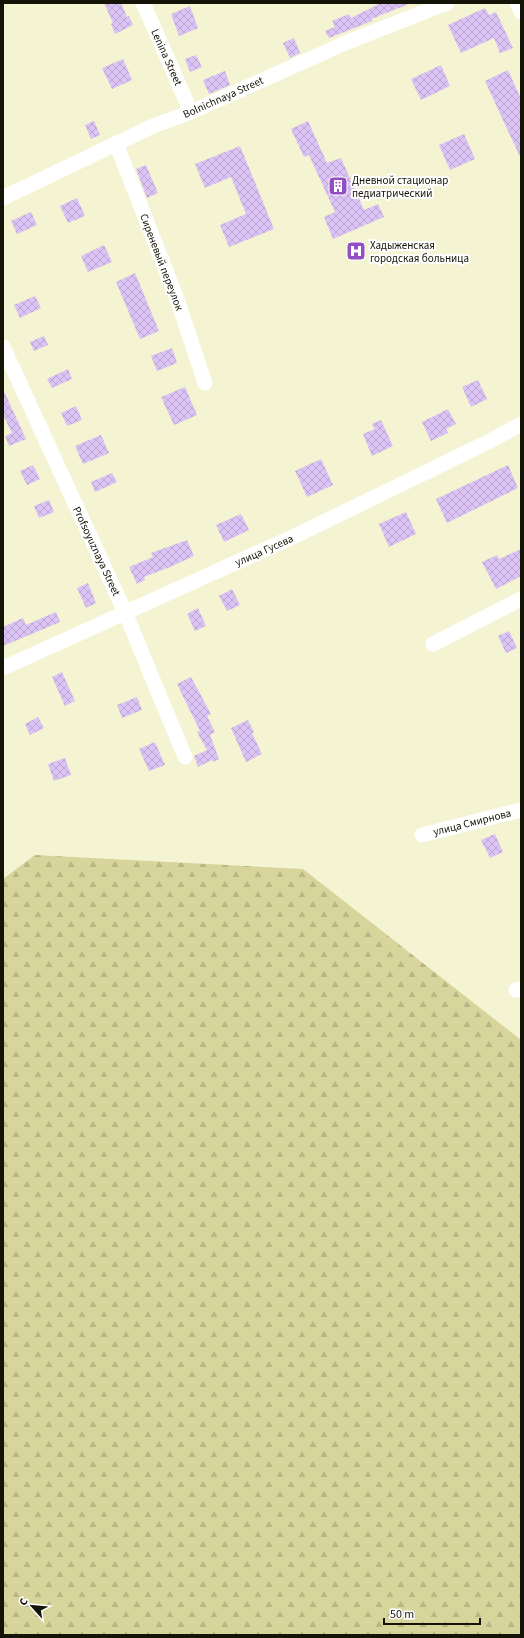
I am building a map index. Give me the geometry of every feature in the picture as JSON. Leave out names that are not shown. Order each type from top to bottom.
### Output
[{"type":"street","name":"Lenina Street","points":[[143,3],[191,112]]},
{"type":"street","name":"Bolnichnaya Street","points":[[3,198],[116,143],[191,112],[350,41],[447,3]]},
{"type":"street","points":[[516,3],[521,12]]},
{"type":"street","name":"Сиреневый переулок","points":[[116,143],[176,299],[205,382]]},
{"type":"street","name":"Profsoyuznaya Street","points":[[3,347],[125,612],[185,757]]},
{"type":"street","name":"улица Гусева","points":[[3,668],[297,535],[492,440],[521,424]]},
{"type":"street","points":[[432,644],[521,599]]},
{"type":"street","name":"улица Смирнова","points":[[422,834],[521,810]]},
{"type":"green space","points":[[35,855],[303,869],[521,1040],[521,1635],[3,1635],[3,879]]},
{"type":"building","points":[[104,3],[121,3],[127,17],[129,16],[133,25],[115,34],[111,24],[113,23]]},
{"type":"building","points":[[381,3],[409,4],[329,38],[325,31],[335,27],[332,21],[349,14],[351,18]]},
{"type":"building","points":[[190,6],[198,28],[179,36],[171,14]]},
{"type":"building","points":[[485,8],[489,15],[496,12],[513,48],[500,53],[494,38],[461,53],[448,25]]},
{"type":"building","points":[[294,38],[300,53],[290,58],[283,43]]},
{"type":"building","points":[[196,55],[202,67],[190,72],[185,59]]},
{"type":"building","points":[[123,59],[132,80],[112,89],[102,68]]},
{"type":"building","points":[[441,65],[450,86],[421,100],[411,79]]},
{"type":"building","points":[[508,70],[521,99],[521,159],[485,81]]},
{"type":"building","points":[[225,71],[230,85],[209,94],[203,80]]},
{"type":"building","points":[[94,121],[100,135],[91,139],[85,125]]},
{"type":"building","name":"Дневной стационар педиатрический","points":[[308,121],[327,163],[341,158],[364,210],[378,204],[384,217],[333,239],[324,217],[335,212],[309,155],[304,157],[291,129]]},
{"type":"building","points":[[464,134],[475,159],[450,170],[439,145]]},
{"type":"building","points":[[240,146],[274,229],[229,247],[220,225],[246,214],[231,177],[205,188],[195,164]]},
{"type":"building","points":[[146,165],[158,193],[147,198],[136,169]]},
{"type":"building","points":[[77,198],[85,216],[68,223],[60,206]]},
{"type":"building","points":[[31,212],[37,225],[17,234],[11,221]]},
{"type":"building","points":[[104,245],[112,262],[88,272],[81,256]]},
{"type":"building","points":[[135,273],[159,331],[140,339],[116,282]]},
{"type":"building","points":[[35,296],[41,308],[20,318],[14,305]]},
{"type":"building","points":[[44,336],[48,345],[34,351],[30,342]]},
{"type":"building","points":[[172,348],[177,363],[157,371],[151,356]]},
{"type":"building","points":[[68,369],[72,379],[52,388],[47,379]]},
{"type":"building","points":[[478,380],[487,399],[471,407],[462,387]]},
{"type":"building","points":[[185,387],[197,415],[174,425],[161,397]]},
{"type":"building","points":[[3,389],[26,439],[9,446],[5,436],[12,433],[3,415]]},
{"type":"building","points":[[76,406],[82,420],[67,426],[61,413]]},
{"type":"building","points":[[448,409],[456,424],[446,429],[448,433],[431,441],[422,422]]},
{"type":"building","points":[[381,420],[393,446],[372,456],[363,434],[375,429],[372,424]]},
{"type":"building","points":[[101,435],[109,453],[83,464],[75,446]]},
{"type":"building","points":[[321,459],[333,485],[307,497],[295,471]]},
{"type":"building","points":[[33,465],[40,479],[27,485],[20,471]]},
{"type":"building","points":[[508,465],[518,488],[447,523],[436,499]]},
{"type":"building","points":[[112,473],[117,482],[95,492],[91,482]]},
{"type":"building","points":[[49,500],[54,512],[39,518],[34,506]]},
{"type":"building","points":[[406,512],[416,534],[389,547],[379,524]]},
{"type":"building","points":[[241,514],[249,530],[224,542],[216,525]]},
{"type":"building","points":[[187,540],[194,556],[144,577],[145,580],[137,584],[129,567],[153,557],[151,553]]},
{"type":"building","points":[[521,549],[521,576],[496,589],[482,562],[497,555],[499,559]]},
{"type":"building","points":[[88,583],[96,603],[86,608],[77,588]]},
{"type":"building","points":[[232,589],[240,605],[227,611],[219,596]]},
{"type":"building","points":[[198,608],[206,626],[195,631],[187,614]]},
{"type":"building","points":[[56,612],[60,622],[3,646],[3,627],[23,618],[26,625]]},
{"type":"building","points":[[509,631],[517,648],[506,653],[498,636]]},
{"type":"building","points":[[62,672],[75,701],[65,706],[52,677]]},
{"type":"building","points":[[191,677],[211,714],[207,716],[215,732],[210,735],[219,759],[213,762],[212,760],[198,767],[194,756],[207,750],[197,732],[200,731],[177,684]]},
{"type":"building","points":[[137,697],[142,710],[122,718],[117,705]]},
{"type":"building","points":[[38,717],[44,728],[30,735],[25,724]]},
{"type":"building","points":[[248,720],[254,732],[252,733],[262,754],[246,762],[231,728]]},
{"type":"building","points":[[155,742],[165,765],[149,771],[139,749]]},
{"type":"building","points":[[65,758],[71,775],[54,781],[48,764]]},
{"type":"building","points":[[495,834],[503,852],[490,858],[481,840]]},
{"type":"place","name":"Дневной стационар педиатрический","points":[[338,186]]},
{"type":"place","name":"Хадыженская городская больница","points":[[356,251]]}]
